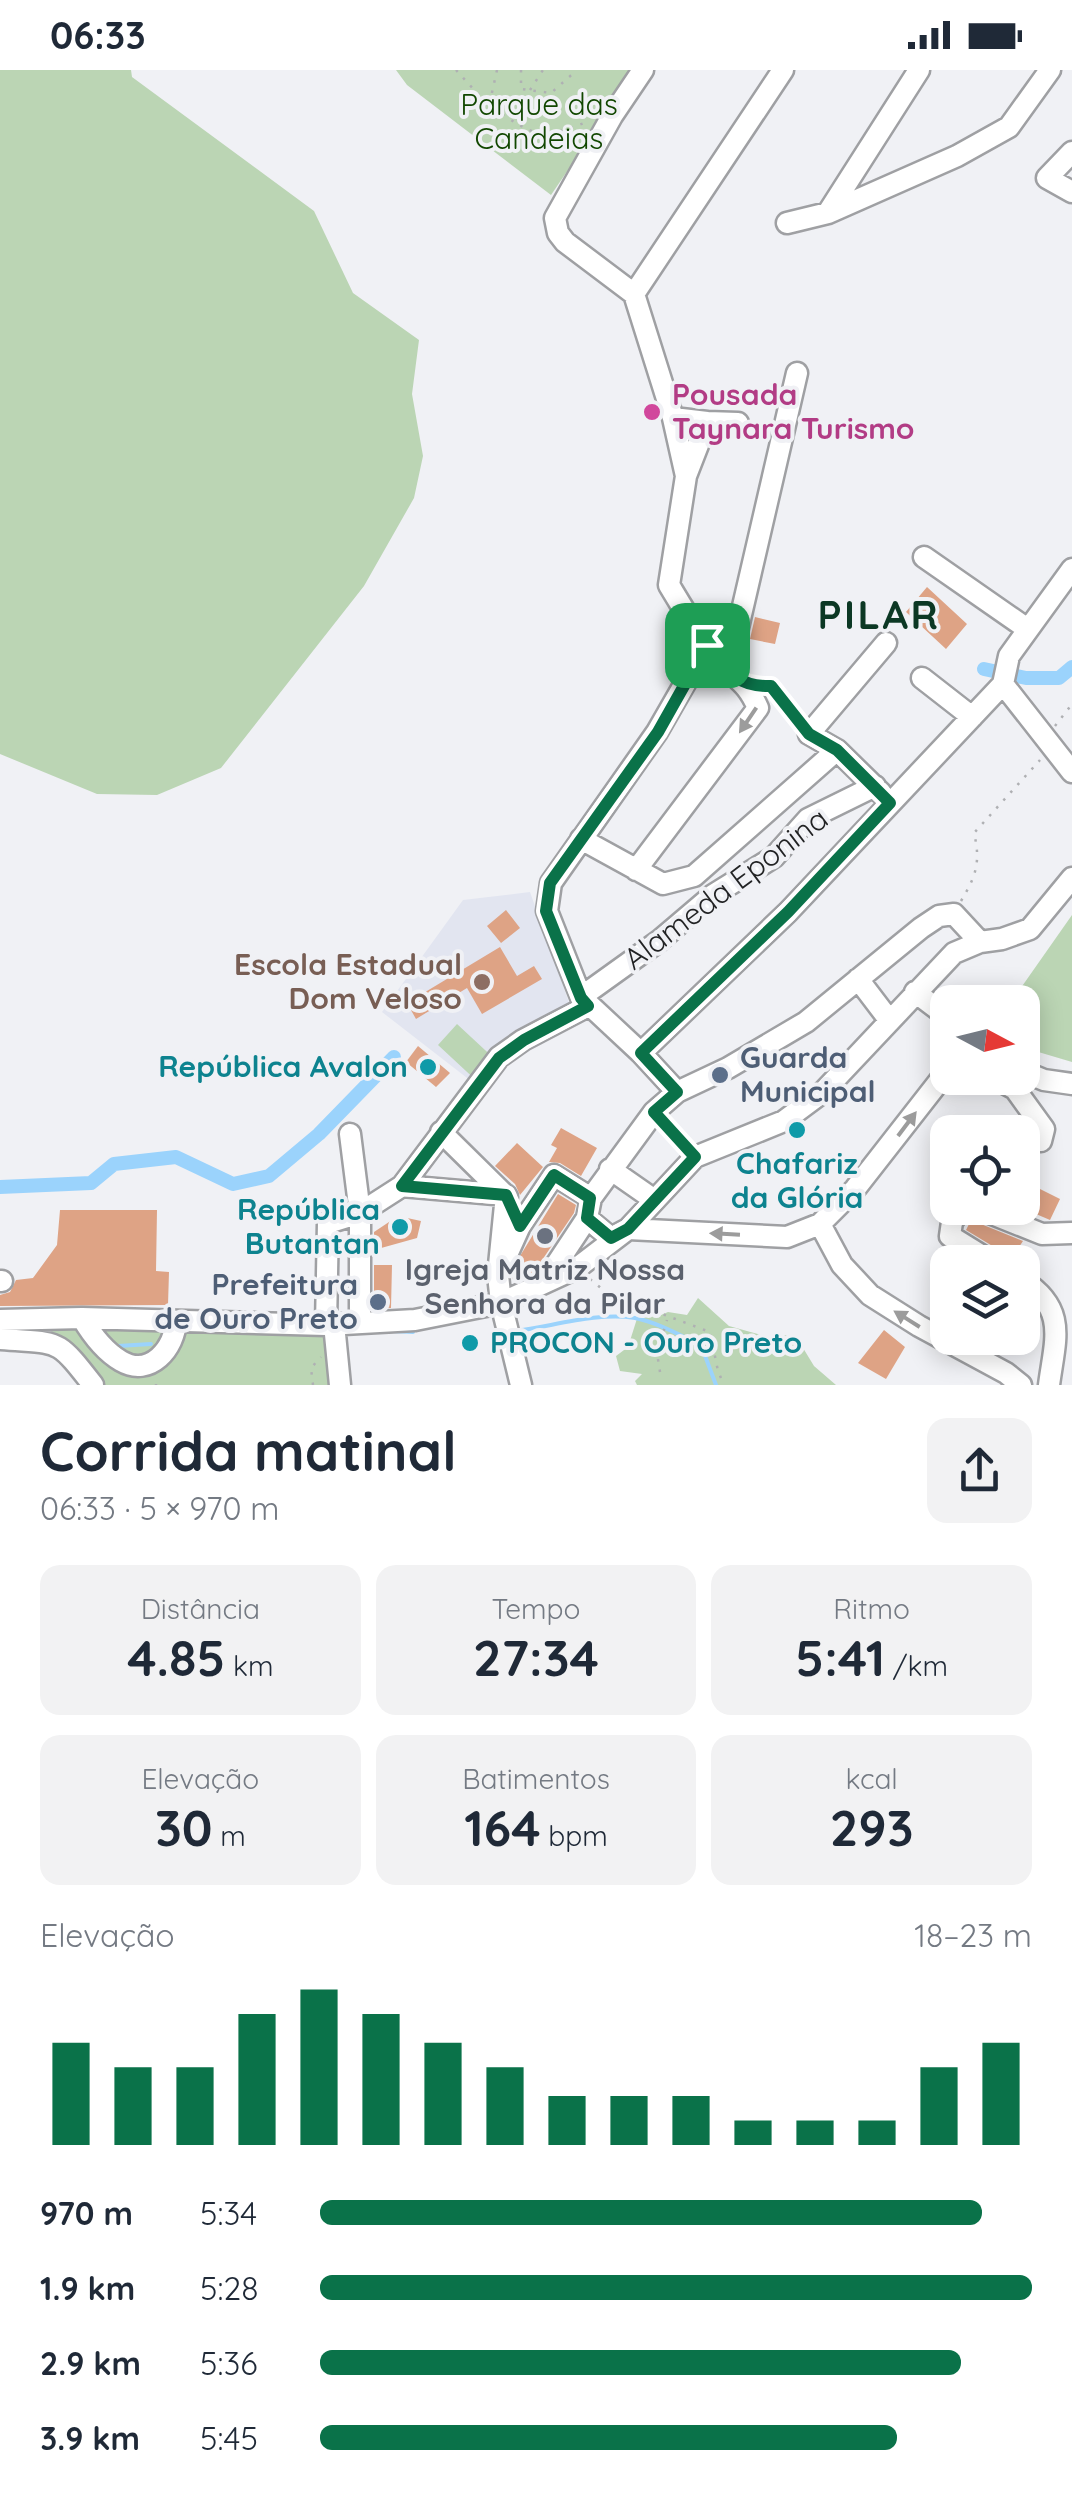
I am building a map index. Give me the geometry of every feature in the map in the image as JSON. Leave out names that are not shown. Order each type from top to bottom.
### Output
[{"type":"street","points":[[643,70],[612,116],[555,218],[565,242],[634,294],[673,418],[686,476]]},
{"type":"street","points":[[634,294],[783,70]]},
{"type":"street","points":[[828,213],[920,70]]},
{"type":"street","points":[[787,223],[828,213],[956,156],[1009,127],[1050,70]]},
{"type":"street","points":[[1072,152],[1047,178],[1072,192]]},
{"type":"street","points":[[728,671],[797,373]]},
{"type":"street","points":[[673,418],[738,423]]},
{"type":"street","points":[[636,870],[758,708],[749,687],[728,671],[707,645],[669,584],[686,476],[707,422]]},
{"type":"street","points":[[924,557],[1026,628]]},
{"type":"street","points":[[641,1053],[788,912],[1003,682],[1009,656],[1072,568]]},
{"type":"street","points":[[886,643],[809,734],[837,750],[890,803]]},
{"type":"street","points":[[677,1092],[584,1002],[546,911],[550,883],[658,732],[707,645]]},
{"type":"street","points":[[922,678],[972,716]]},
{"type":"street","points":[[1003,682],[1072,772]]},
{"type":"street","points":[[581,839],[663,884],[694,876],[837,750]]},
{"type":"street","name":"Alameda Eponina","points":[[402,1186],[499,1058],[584,1002],[713,895],[774,857],[808,819],[875,786]]},
{"type":"street","points":[[0,1320],[330,1324],[414,1320],[501,1304],[577,1268],[628,1229],[695,1157],[784,1121],[824,1092],[954,953],[1030,929],[1072,878]]},
{"type":"street","points":[[535,1287],[544,1283],[584,1201],[654,1112],[677,1092],[728,1068],[806,1022],[939,916],[954,914],[980,942]]},
{"type":"street","points":[[858,979],[890,1021]]},
{"type":"street","points":[[914,992],[930,1004]]},
{"type":"street","points":[[1040,1078],[1072,1084]]},
{"type":"street","points":[[498,1275],[520,1226],[554,1175],[584,1201],[611,1238],[628,1229],[787,1237],[820,1224],[855,1189],[930,1093]]},
{"type":"street","points":[[441,1132],[506,1195],[520,1226]]},
{"type":"street","points":[[350,1134],[360,1213],[360,1323]]},
{"type":"street","points":[[610,1170],[653,1199]]},
{"type":"street","points":[[340,1385],[330,1324],[328,1223],[360,1213],[402,1186],[506,1195]]},
{"type":"street","points":[[506,1195],[498,1275],[521,1385]]},
{"type":"street","points":[[820,1224],[842,1265],[870,1295],[1006,1372],[1021,1385]]},
{"type":"street","points":[[952,1225],[950,1236],[965,1245]]},
{"type":"street","points":[[1020,1225],[1042,1234],[1072,1233]]},
{"type":"street","points":[[1040,1292],[1053,1310],[1056,1326],[1050,1385]]},
{"type":"street","points":[[82,1318],[110,1353],[129,1365],[140,1366],[154,1362],[170,1347],[176,1322]]},
{"type":"street","points":[[0,1339],[61,1346],[92,1385]]},
{"type":"path","points":[[456,70],[489,106],[530,132],[552,136],[612,116]]},
{"type":"path","points":[[489,106],[497,70]]},
{"type":"path","points":[[522,70],[521,89],[551,93],[578,70]]},
{"type":"path","points":[[529,92],[543,70]]},
{"type":"path","points":[[749,687],[771,686],[809,734]]},
{"type":"path","points":[[954,914],[978,872],[974,833],[1022,777],[1072,704]]},
{"type":"path","points":[[654,1112],[695,1157]]},
{"type":"path","points":[[577,1268],[619,1303],[641,1306],[710,1332],[724,1385]]},
{"type":"path","points":[[660,1372],[657,1353],[668,1319]]},
{"type":"path","points":[[313,1385],[310,1368],[322,1356]]},
{"type":"shaded area","name":"Escola Estadual Dom Veloso","points":[[530,892],[572,1011],[505,1059],[480,1088],[382,1012],[463,900]]},
{"type":"green space","points":[[0,70],[131,70],[132,77],[314,211],[353,293],[419,340],[412,394],[423,456],[414,498],[364,586],[221,768],[157,795],[97,794],[0,754]]},
{"type":"green space","name":"Parque das Candeias","points":[[396,70],[636,70],[551,195],[407,85]]},
{"type":"green space","points":[[1072,915],[1072,1062],[1040,1052],[1040,985],[1023,985]]},
{"type":"green space","points":[[457,1024],[499,1063],[480,1084],[438,1045]]},
{"type":"green space","points":[[698,1298],[729,1326],[772,1338],[787,1335],[800,1343],[814,1366],[836,1385],[637,1385],[635,1381],[642,1374],[620,1371],[616,1356],[628,1347],[641,1306],[661,1315],[687,1315]]},
{"type":"green space","points":[[96,1323],[169,1324],[168,1333],[146,1358],[118,1352]]},
{"type":"green space","points":[[74,1324],[133,1373],[184,1326],[341,1327],[336,1385],[97,1385],[66,1342],[38,1326]]},
{"type":"building","points":[[927,587],[967,624],[946,649],[906,612]]},
{"type":"building","points":[[755,617],[780,623],[775,644],[750,639]]},
{"type":"building","points":[[506,910],[520,928],[501,943],[487,926]]},
{"type":"building","points":[[500,947],[517,976],[534,966],[542,979],[482,1014],[467,988],[416,1019],[407,1003]]},
{"type":"building","name":"República Avalon","points":[[418,1046],[450,1073],[436,1087],[406,1062]]},
{"type":"building","points":[[561,1128],[597,1148],[581,1176],[560,1163],[549,1162],[557,1148],[551,1145]]},
{"type":"building","points":[[517,1143],[543,1167],[520,1195],[515,1184],[495,1166]]},
{"type":"building","points":[[1040,1189],[1060,1199],[1050,1220],[1040,1216]]},
{"type":"building","name":"Igreja Matriz Nossa Senhora da Pilar","points":[[558,1194],[576,1205],[574,1213],[534,1272],[516,1281],[512,1269]]},
{"type":"building","points":[[60,1210],[157,1210],[156,1271],[169,1272],[168,1305],[0,1306],[0,1295],[10,1292],[16,1280],[33,1278],[57,1245]]},
{"type":"building","name":"República Butantan","points":[[398,1216],[421,1221],[417,1238],[374,1250],[374,1232]]},
{"type":"building","points":[[968,1225],[983,1225],[1023,1241],[1020,1245],[991,1245],[966,1230]]},
{"type":"building","points":[[374,1265],[392,1265],[391,1308],[374,1309]]},
{"type":"building","points":[[884,1330],[905,1347],[886,1379],[858,1363]]},
{"type":"waterway","points":[[984,669],[1026,678],[1059,678],[1072,667]]},
{"type":"waterway","points":[[0,1187],[91,1183],[114,1164],[176,1157],[233,1184],[269,1176],[319,1134],[394,1057]]},
{"type":"waterway","points":[[516,1331],[606,1317],[644,1320],[701,1345],[716,1385]]},
{"type":"waterway","points":[[392,1331],[413,1332]]},
{"type":"waterway","points":[[118,1346],[151,1344]]},
{"type":"place","name":"Pousada Taynara Turismo","points":[[652,412]]},
{"type":"place","name":"Escola Estadual Dom Veloso","points":[[482,982]]},
{"type":"place","name":"República Avalon","points":[[428,1067]]},
{"type":"place","name":"Guarda Municipal","points":[[720,1075]]},
{"type":"place","name":"Chafariz da Glória","points":[[797,1130]]},
{"type":"place","name":"República Butantan","points":[[400,1227]]},
{"type":"place","name":"Igreja Matriz Nossa Senhora da Pilar","points":[[545,1236]]},
{"type":"place","name":"Prefeitura de Ouro Preto","points":[[378,1302]]},
{"type":"place","name":"PROCON - Ouro Preto","points":[[470,1343]]},
{"type":"district","name":"PILAR","points":[[879,615]]},
{"type":"route","points":[[707,645],[728,671],[749,687],[771,686],[809,734],[837,750],[890,803],[788,912],[641,1053],[677,1092],[654,1112],[695,1157],[628,1229],[611,1238],[587,1218],[590,1198],[554,1175],[520,1226],[506,1195],[402,1186],[499,1058],[588,1006],[581,998],[546,911],[550,883],[658,732],[707,645]]}]
